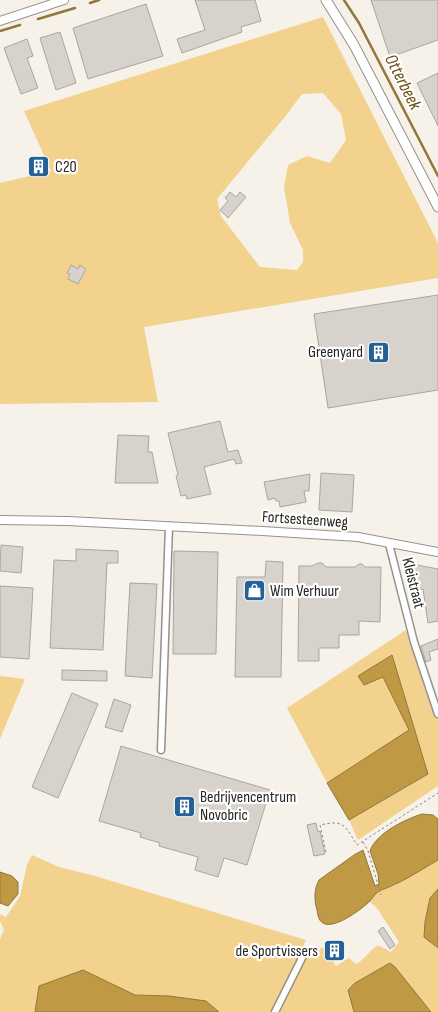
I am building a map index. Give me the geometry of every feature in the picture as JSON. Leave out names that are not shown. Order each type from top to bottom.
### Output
[{"type":"main road","points":[[326,0],[354,45],[438,207]]},
{"type":"street","points":[[0,21],[64,0]]},
{"type":"street","name":"Fortsesteenweg","points":[[0,520],[68,521],[358,537],[438,552]]},
{"type":"street","points":[[161,750],[169,526]]},
{"type":"street","name":"Kleistraat","points":[[389,544],[414,642],[438,714]]},
{"type":"street","points":[[275,1012],[304,954]]},
{"type":"path","points":[[326,852],[320,825],[336,822],[341,824],[357,844],[438,793]]},
{"type":"path","points":[[363,841],[368,851],[381,895]]},
{"type":"shaded area","points":[[323,17],[438,243],[438,278],[144,327],[158,402],[0,404],[0,183],[51,171],[24,111]],"holes":[[[323,93],[341,114],[346,140],[330,163],[307,156],[288,165],[284,187],[290,223],[303,250],[303,262],[297,270],[260,267],[221,216],[217,199],[302,94]]]},
{"type":"shaded area","points":[[406,630],[438,720],[438,786],[358,840],[349,820],[428,774],[392,656],[383,677],[409,730],[327,783],[287,708]]},
{"type":"shaded area","points":[[392,655],[428,774],[349,820],[327,783],[409,730],[383,677],[364,685],[358,676]]},
{"type":"shaded area","points":[[0,676],[25,679],[0,739]]},
{"type":"shaded area","points":[[422,814],[433,815],[438,819],[438,860],[402,881],[379,891],[366,905],[348,918],[334,924],[321,922],[315,898],[315,891],[319,880],[363,850],[375,886],[379,884],[378,874],[370,851],[373,844],[392,828]]},
{"type":"shaded area","points":[[32,855],[59,867],[95,876],[306,940],[296,965],[272,1012],[219,1012],[205,1001],[169,996],[135,995],[83,970],[39,986],[35,1012],[0,1012],[0,939],[4,930],[0,921],[0,914],[6,917],[20,896],[27,865]]},
{"type":"shaded area","points":[[438,860],[438,889],[430,898],[435,947],[438,948],[438,1012],[280,1012],[307,957],[323,947],[336,966],[349,958],[356,964],[378,945],[391,952],[399,942],[377,908],[370,902],[382,889],[394,886]]},
{"type":"shaded area","points":[[0,872],[12,876],[18,882],[18,894],[8,906],[0,903]]},
{"type":"shaded area","points":[[438,889],[438,948],[424,937],[430,898]]},
{"type":"shaded area","points":[[390,963],[431,1012],[354,1012],[348,990],[355,983]]},
{"type":"shaded area","points":[[83,970],[135,995],[169,996],[206,1001],[219,1012],[35,1012],[39,986]]},
{"type":"building","points":[[195,0],[255,0],[261,21],[241,27],[242,32],[182,53],[177,39],[205,30]]},
{"type":"building","points":[[371,0],[438,0],[438,40],[390,57]]},
{"type":"building","points":[[146,4],[163,56],[88,79],[73,28]]},
{"type":"building","points":[[60,32],[76,83],[56,90],[40,38]]},
{"type":"building","points":[[27,39],[33,56],[27,58],[38,88],[21,94],[4,48]]},
{"type":"building","points":[[438,73],[438,126],[417,83]]},
{"type":"building","points":[[230,192],[236,197],[240,192],[246,197],[228,218],[220,210],[228,201],[225,198]]},
{"type":"building","points":[[71,265],[78,269],[80,265],[86,269],[78,284],[68,279],[70,274],[67,273]]},
{"type":"building","name":"Greenyard","points":[[438,295],[438,390],[328,408],[314,314]]},
{"type":"building","points":[[220,421],[228,452],[238,450],[242,463],[236,464],[234,459],[204,467],[211,494],[187,499],[186,495],[181,496],[168,433]]},
{"type":"building","points":[[118,435],[149,436],[148,452],[152,452],[158,483],[115,483]]},
{"type":"building","points":[[321,473],[354,475],[352,512],[319,510]]},
{"type":"building","points":[[310,474],[309,491],[304,491],[306,502],[280,507],[279,501],[276,501],[275,498],[268,500],[264,482]]},
{"type":"building","points":[[1,545],[23,547],[21,573],[0,571]]},
{"type":"building","points":[[76,549],[118,551],[118,563],[107,563],[103,650],[50,648],[54,560],[76,561]]},
{"type":"building","points":[[174,551],[218,552],[216,654],[173,654]]},
{"type":"building","points":[[266,561],[283,562],[281,677],[235,677],[237,577],[265,577]]},
{"type":"building","points":[[322,563],[326,567],[355,567],[362,564],[365,567],[381,567],[380,622],[359,621],[359,635],[339,635],[339,648],[319,648],[319,661],[298,661],[299,566],[312,566]]},
{"type":"building","points":[[412,564],[438,569],[438,621],[428,623],[423,589],[416,590]]},
{"type":"building","points":[[130,583],[157,584],[152,678],[125,676]]},
{"type":"building","points":[[0,586],[33,588],[29,659],[0,657]]},
{"type":"building","points":[[438,639],[438,649],[429,652],[431,660],[426,662],[421,646]]},
{"type":"building","points":[[62,670],[107,671],[107,681],[62,680]]},
{"type":"building","points":[[72,693],[98,704],[58,798],[32,787]]},
{"type":"building","points":[[114,699],[131,705],[122,732],[105,727]]},
{"type":"building","name":"Bedrijvencentrum Novobric","points":[[121,746],[270,790],[247,865],[224,858],[218,877],[195,870],[198,857],[159,846],[160,843],[140,837],[141,833],[99,821]]},
{"type":"building","points":[[316,823],[318,832],[320,831],[325,854],[314,856],[307,825]]},
{"type":"building","points":[[383,927],[395,945],[390,949],[378,931]]},
{"type":"building","name":"de Sportvissers","points":[[336,940],[344,952],[333,961],[325,949]]},
{"type":"waterway","points":[[90,3],[99,0]]},
{"type":"waterway","name":"Otterbeek","points":[[344,0],[359,23],[438,176]]},
{"type":"waterway","points":[[38,19],[75,8]]},
{"type":"waterway","points":[[0,31],[20,25]]},
{"type":"place","name":"C20","points":[[39,167]]},
{"type":"place","name":"Greenyard","points":[[379,352]]},
{"type":"place","name":"Wim Verhuur","points":[[254,591]]},
{"type":"place","name":"Bedrijvencentrum Novobric","points":[[184,806]]},
{"type":"place","name":"de Sportvissers","points":[[334,951]]}]
